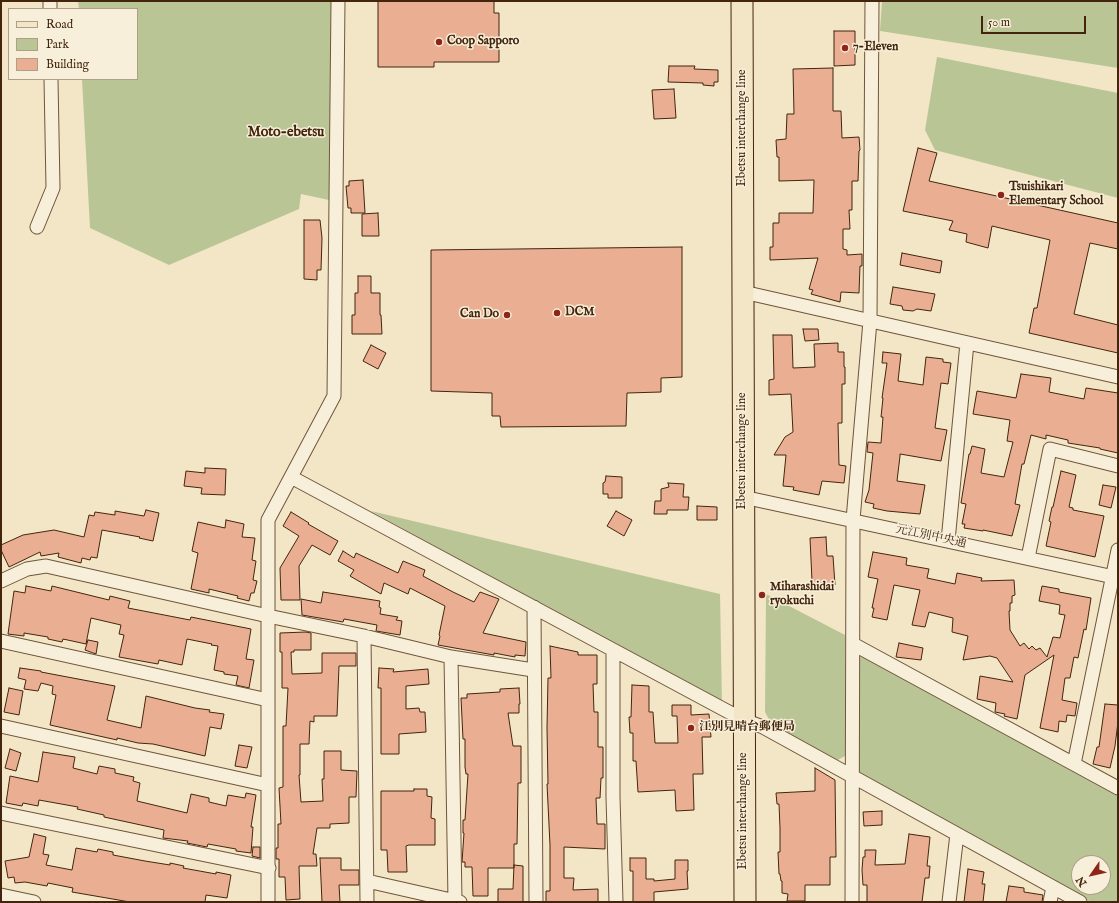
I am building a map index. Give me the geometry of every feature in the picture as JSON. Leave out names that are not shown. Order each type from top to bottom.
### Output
[{"type":"main road","name":"Ebetsu interchange line","points":[[742,1],[745,902]]},
{"type":"street","points":[[268,902],[268,520],[334,396],[338,1]]},
{"type":"street","points":[[852,902],[853,520],[870,320],[872,1]]},
{"type":"street","points":[[37,227],[54,188],[51,80]]},
{"type":"street","points":[[743,292],[1118,377]]},
{"type":"street","points":[[948,541],[967,343]]},
{"type":"street","points":[[1028,558],[1050,449],[1118,466]]},
{"type":"street","points":[[291,477],[744,720],[762,727],[1080,902]]},
{"type":"street","name":"元江別中央通","points":[[743,497],[1115,577]]},
{"type":"street","points":[[1074,764],[1115,577],[1118,550]]},
{"type":"street","points":[[1,581],[27,569],[46,566],[364,636],[451,657],[534,670]]},
{"type":"street","points":[[534,607],[536,902]]},
{"type":"street","points":[[364,636],[367,902]]},
{"type":"street","points":[[1,641],[268,700]]},
{"type":"street","points":[[853,644],[1118,788]]},
{"type":"street","points":[[613,650],[616,902]]},
{"type":"street","points":[[367,881],[457,902],[451,657]]},
{"type":"street","points":[[1,726],[268,785]]},
{"type":"street","points":[[1,812],[268,868]]},
{"type":"street","points":[[949,902],[957,834]]},
{"type":"street","points":[[1050,902],[1053,887]]},
{"type":"street","points":[[1,895],[34,902]]},
{"type":"green space","points":[[78,1],[331,1],[329,200],[301,194],[299,209],[169,265],[90,228],[82,80],[138,80],[138,8],[79,8]]},
{"type":"green space","points":[[882,1],[1118,1],[1118,68],[880,31]]},
{"type":"green space","points":[[937,57],[1118,93],[1118,198],[935,150],[925,130]]},
{"type":"green space","points":[[371,511],[720,594],[722,704]]},
{"type":"green space","points":[[766,594],[845,635],[845,756],[836,761],[772,725],[765,712]]},
{"type":"green space","points":[[862,656],[1118,794],[1118,902],[1091,902],[1078,895],[1111,895],[1111,855],[1071,855],[1071,891],[859,774],[858,660]]},
{"type":"building","name":"Coop Sapporo","points":[[378,1],[494,1],[494,13],[499,13],[499,62],[434,62],[434,67],[378,67]]},
{"type":"building","points":[[834,31],[855,31],[855,65],[834,66]]},
{"type":"building","points":[[669,66],[695,66],[694,69],[718,70],[718,82],[714,82],[714,86],[703,85],[703,83],[668,82]]},
{"type":"building","points":[[833,68],[833,111],[841,111],[842,138],[859,137],[860,150],[858,181],[852,181],[852,210],[849,210],[850,229],[843,229],[843,249],[847,250],[847,255],[862,254],[859,293],[841,292],[840,302],[811,294],[813,290],[809,289],[818,258],[770,260],[770,247],[773,247],[773,223],[779,223],[779,213],[813,213],[814,180],[779,181],[779,157],[777,157],[776,140],[786,139],[787,114],[794,114],[793,69]]},
{"type":"building","points":[[674,89],[676,118],[654,119],[652,90]]},
{"type":"building","points":[[918,148],[937,153],[929,181],[1118,223],[1118,249],[1090,243],[1074,314],[1118,325],[1118,353],[1029,333],[1034,308],[1037,308],[1050,240],[992,226],[988,248],[966,242],[967,234],[949,230],[953,221],[903,211]]},
{"type":"building","points":[[363,180],[365,213],[351,213],[351,208],[348,208],[346,186],[349,186],[349,181]]},
{"type":"building","points":[[378,213],[379,236],[362,236],[362,214]]},
{"type":"building","points":[[304,220],[320,220],[322,238],[321,270],[317,270],[317,280],[304,279]]},
{"type":"building","name":"DCM","points":[[682,247],[682,377],[661,378],[661,392],[627,393],[626,426],[501,427],[500,416],[492,416],[492,393],[431,391],[431,250]]},
{"type":"building","points":[[902,253],[942,261],[940,273],[900,265]]},
{"type":"building","points":[[358,276],[371,276],[371,293],[380,293],[382,334],[352,334],[352,315],[355,315],[355,293],[358,293]]},
{"type":"building","points":[[893,287],[935,294],[931,311],[917,309],[913,311],[903,310],[902,306],[890,304]]},
{"type":"building","points":[[803,329],[818,329],[819,340],[805,341]]},
{"type":"building","points":[[773,335],[792,335],[793,368],[815,367],[814,344],[838,343],[838,352],[844,352],[845,384],[842,384],[842,423],[838,423],[839,465],[846,466],[844,483],[822,481],[819,495],[793,490],[794,487],[783,486],[786,455],[774,455],[785,437],[793,432],[791,394],[769,395],[769,380],[774,379]]},
{"type":"building","points":[[371,345],[386,353],[378,369],[363,361]]},
{"type":"building","points":[[883,352],[901,354],[898,381],[923,385],[926,357],[943,359],[943,362],[951,363],[948,384],[941,383],[935,428],[947,430],[941,461],[900,454],[897,481],[925,485],[920,514],[887,511],[873,508],[874,504],[865,502],[869,490],[873,453],[867,452],[868,442],[881,443],[883,417],[881,417],[882,398],[887,363],[882,363]]},
{"type":"building","points":[[1021,374],[1051,378],[1049,392],[1084,399],[1086,388],[1118,393],[1118,453],[1100,448],[1068,443],[1068,440],[1046,435],[1046,439],[1031,435],[1024,464],[1022,464],[1015,504],[1020,505],[1012,536],[964,528],[965,524],[962,524],[966,504],[961,503],[969,454],[972,446],[985,449],[981,473],[1004,477],[1013,442],[1007,441],[1010,420],[973,414],[977,391],[1016,398]]},
{"type":"building","points":[[205,468],[226,469],[225,495],[201,494],[202,488],[184,486],[186,471],[205,473]]},
{"type":"building","points":[[1061,471],[1076,475],[1069,507],[1073,508],[1073,510],[1104,516],[1095,557],[1046,546],[1051,522],[1049,521]]},
{"type":"building","points":[[606,476],[622,477],[622,498],[608,498],[608,494],[603,494],[603,483],[605,482]]},
{"type":"building","points":[[668,483],[684,484],[683,497],[689,497],[688,510],[667,510],[667,514],[654,514],[655,501],[661,501],[661,489],[669,487]]},
{"type":"building","points":[[1103,485],[1116,487],[1111,508],[1099,505]]},
{"type":"building","points":[[697,506],[717,507],[717,520],[697,520]]},
{"type":"building","points":[[146,510],[159,513],[153,541],[102,530],[97,558],[91,557],[90,560],[82,558],[81,563],[58,557],[59,553],[41,556],[40,552],[9,567],[1,550],[1,545],[23,535],[54,530],[84,537],[89,515],[94,516],[95,512],[115,515],[115,511],[144,516]]},
{"type":"building","points":[[616,511],[632,520],[624,536],[607,526]]},
{"type":"building","points":[[291,512],[309,523],[308,524],[338,541],[330,555],[312,545],[299,566],[300,600],[281,600],[280,568],[299,536],[283,526]]},
{"type":"building","points":[[226,520],[244,524],[242,537],[255,538],[252,560],[256,561],[253,580],[257,581],[254,593],[251,593],[249,601],[237,598],[238,596],[209,589],[209,593],[191,589],[198,553],[192,551],[198,522],[225,528]]},
{"type":"building","points":[[826,537],[827,556],[833,556],[835,585],[816,585],[812,581],[810,538]]},
{"type":"building","points":[[343,551],[354,558],[356,553],[398,573],[403,561],[425,570],[423,576],[474,602],[480,592],[499,599],[483,633],[526,642],[525,656],[515,655],[515,657],[494,653],[494,655],[438,645],[445,606],[410,588],[408,594],[384,583],[381,594],[350,576],[354,570],[338,561]]},
{"type":"building","points":[[873,552],[907,558],[906,565],[929,569],[927,578],[955,584],[957,573],[982,578],[981,581],[1014,580],[1015,595],[1012,596],[1012,603],[1010,603],[1009,611],[1010,630],[1020,646],[1024,643],[1029,649],[1032,646],[1036,650],[1040,648],[1047,657],[1053,637],[1060,638],[1065,615],[1059,614],[1060,605],[1039,601],[1042,586],[1059,589],[1059,592],[1091,598],[1086,630],[1084,629],[1078,658],[1074,657],[1070,678],[1065,678],[1062,700],[1077,703],[1075,716],[1067,715],[1066,722],[1059,721],[1058,732],[1040,728],[1054,655],[1025,675],[1017,719],[995,712],[996,703],[977,699],[980,676],[1013,682],[997,658],[990,656],[963,660],[968,636],[952,632],[953,618],[929,612],[925,627],[912,625],[920,590],[894,585],[887,620],[872,617],[874,608],[872,608],[878,579],[868,577]]},
{"type":"building","points":[[26,586],[51,591],[52,586],[109,600],[110,596],[130,601],[128,608],[190,620],[191,617],[251,629],[246,659],[254,660],[249,688],[236,685],[238,676],[224,674],[224,672],[214,670],[218,646],[211,645],[212,644],[187,639],[182,665],[159,660],[158,664],[119,657],[124,635],[119,634],[121,625],[91,618],[86,644],[63,639],[62,642],[48,639],[48,637],[24,633],[24,636],[8,634],[14,591],[25,593]]},
{"type":"building","points":[[323,592],[380,601],[380,614],[398,617],[396,620],[402,621],[400,635],[376,631],[377,625],[344,619],[343,622],[302,615],[301,599],[321,603]]},
{"type":"building","points":[[280,633],[311,633],[311,650],[294,650],[294,652],[291,652],[292,674],[322,673],[322,653],[356,653],[356,666],[339,666],[337,716],[314,716],[314,722],[310,721],[309,744],[300,744],[299,775],[301,802],[323,801],[322,779],[324,779],[324,751],[341,751],[341,770],[357,771],[356,797],[349,797],[349,823],[330,824],[330,828],[317,828],[313,854],[316,854],[317,866],[299,866],[300,899],[286,900],[285,877],[279,877],[279,859],[276,859],[276,848],[278,848],[278,824],[281,824],[279,788],[283,787],[283,726],[286,726],[288,688],[282,688],[282,652],[280,652]]},
{"type":"building","points":[[88,640],[98,642],[96,654],[85,650]]},
{"type":"building","points":[[899,643],[923,648],[921,660],[896,657]]},
{"type":"building","points":[[550,646],[578,652],[578,655],[597,655],[597,684],[593,684],[594,712],[598,712],[598,747],[603,747],[603,778],[601,778],[600,798],[596,798],[597,824],[605,824],[605,849],[564,847],[564,878],[574,878],[573,890],[598,889],[598,902],[546,902],[546,891],[550,891],[547,728],[548,678],[551,678]]},
{"type":"building","points":[[20,668],[115,686],[107,720],[141,728],[146,696],[195,708],[210,710],[209,712],[224,714],[221,729],[210,727],[205,756],[153,744],[138,743],[117,738],[117,740],[50,725],[56,695],[52,694],[53,686],[41,683],[38,691],[24,689],[26,680],[18,678]]},
{"type":"building","points":[[379,668],[394,669],[393,672],[428,669],[429,684],[406,686],[406,709],[419,708],[420,712],[425,712],[426,732],[399,734],[399,754],[381,754],[381,688],[378,688]]},
{"type":"building","points":[[632,685],[649,686],[649,712],[653,712],[655,743],[678,743],[677,716],[672,716],[672,705],[691,705],[691,715],[709,714],[711,737],[702,737],[703,774],[693,774],[694,810],[676,811],[675,790],[638,792],[636,761],[633,761],[633,733],[630,733],[629,717],[631,717]]},
{"type":"building","points":[[9,688],[23,691],[19,715],[4,712]]},
{"type":"building","points":[[519,688],[519,713],[508,713],[513,746],[521,746],[521,783],[518,783],[517,844],[514,844],[514,868],[488,868],[488,896],[473,896],[472,867],[465,867],[465,862],[462,862],[464,833],[463,820],[465,820],[468,774],[466,774],[465,767],[465,739],[463,739],[461,698],[467,698],[467,694],[500,692],[500,689]]},
{"type":"building","points":[[1105,704],[1118,705],[1118,722],[1115,746],[1110,768],[1093,764],[1097,747],[1099,747]]},
{"type":"building","points":[[239,745],[252,747],[247,768],[235,766]]},
{"type":"building","points":[[10,749],[21,753],[16,771],[5,768]]},
{"type":"building","points":[[43,752],[75,757],[73,768],[97,774],[99,766],[115,769],[115,773],[134,777],[133,781],[140,783],[137,801],[187,813],[191,794],[209,798],[209,802],[226,806],[228,795],[245,798],[246,793],[256,795],[251,827],[253,827],[251,853],[208,844],[207,847],[187,843],[188,841],[163,838],[164,830],[104,817],[104,815],[77,809],[78,807],[39,800],[38,806],[23,803],[22,806],[6,803],[10,776],[38,782]]},
{"type":"building","points":[[815,768],[835,780],[836,857],[830,857],[830,885],[805,885],[805,901],[787,901],[788,894],[782,893],[782,881],[779,874],[778,852],[780,852],[780,828],[779,804],[777,804],[776,793],[815,791]]},
{"type":"building","points":[[414,789],[427,789],[427,796],[432,797],[431,818],[435,819],[435,845],[406,846],[407,872],[388,872],[387,850],[381,850],[381,791],[414,791]]},
{"type":"building","points":[[882,811],[882,825],[864,826],[863,812]]},
{"type":"building","points":[[34,834],[46,837],[43,854],[49,855],[46,865],[72,870],[76,848],[97,852],[98,849],[113,852],[113,855],[170,865],[170,863],[184,866],[183,868],[231,875],[227,898],[206,895],[205,902],[130,902],[72,892],[73,888],[48,883],[47,886],[25,882],[15,883],[14,877],[8,878],[5,861],[29,857]]},
{"type":"building","points":[[909,834],[930,837],[927,866],[930,866],[929,878],[925,878],[922,902],[867,902],[867,885],[863,885],[862,870],[865,850],[876,850],[875,865],[905,864]]},
{"type":"building","points":[[253,847],[260,847],[260,858],[252,856]]},
{"type":"building","points":[[320,858],[341,858],[341,870],[359,870],[359,885],[339,885],[340,902],[322,902]]},
{"type":"building","points":[[630,858],[646,858],[646,879],[654,879],[654,881],[675,879],[675,860],[688,860],[688,889],[654,892],[654,902],[633,902],[633,871],[630,871]]},
{"type":"building","points":[[514,865],[523,866],[523,902],[498,902],[498,889],[513,889]]},
{"type":"building","points":[[968,869],[984,872],[982,884],[985,884],[983,902],[964,902]]},
{"type":"building","points":[[1009,886],[1024,888],[1024,892],[1043,895],[1042,902],[1006,902]]},
{"type":"place","name":"Coop Sapporo","points":[[439,42]]},
{"type":"place","name":"7-Eleven","points":[[845,48]]},
{"type":"place","name":"Tsuishikari Elementary School","points":[[1001,195]]},
{"type":"place","name":"DCM","points":[[557,313]]},
{"type":"place","name":"Can Do","points":[[507,315]]},
{"type":"place","name":"Miharashidai ryokuchi","points":[[762,595]]},
{"type":"place","name":"江別見晴台郵便局","points":[[691,728]]},
{"type":"district","name":"Moto-ebetsu","points":[[286,133]]}]
